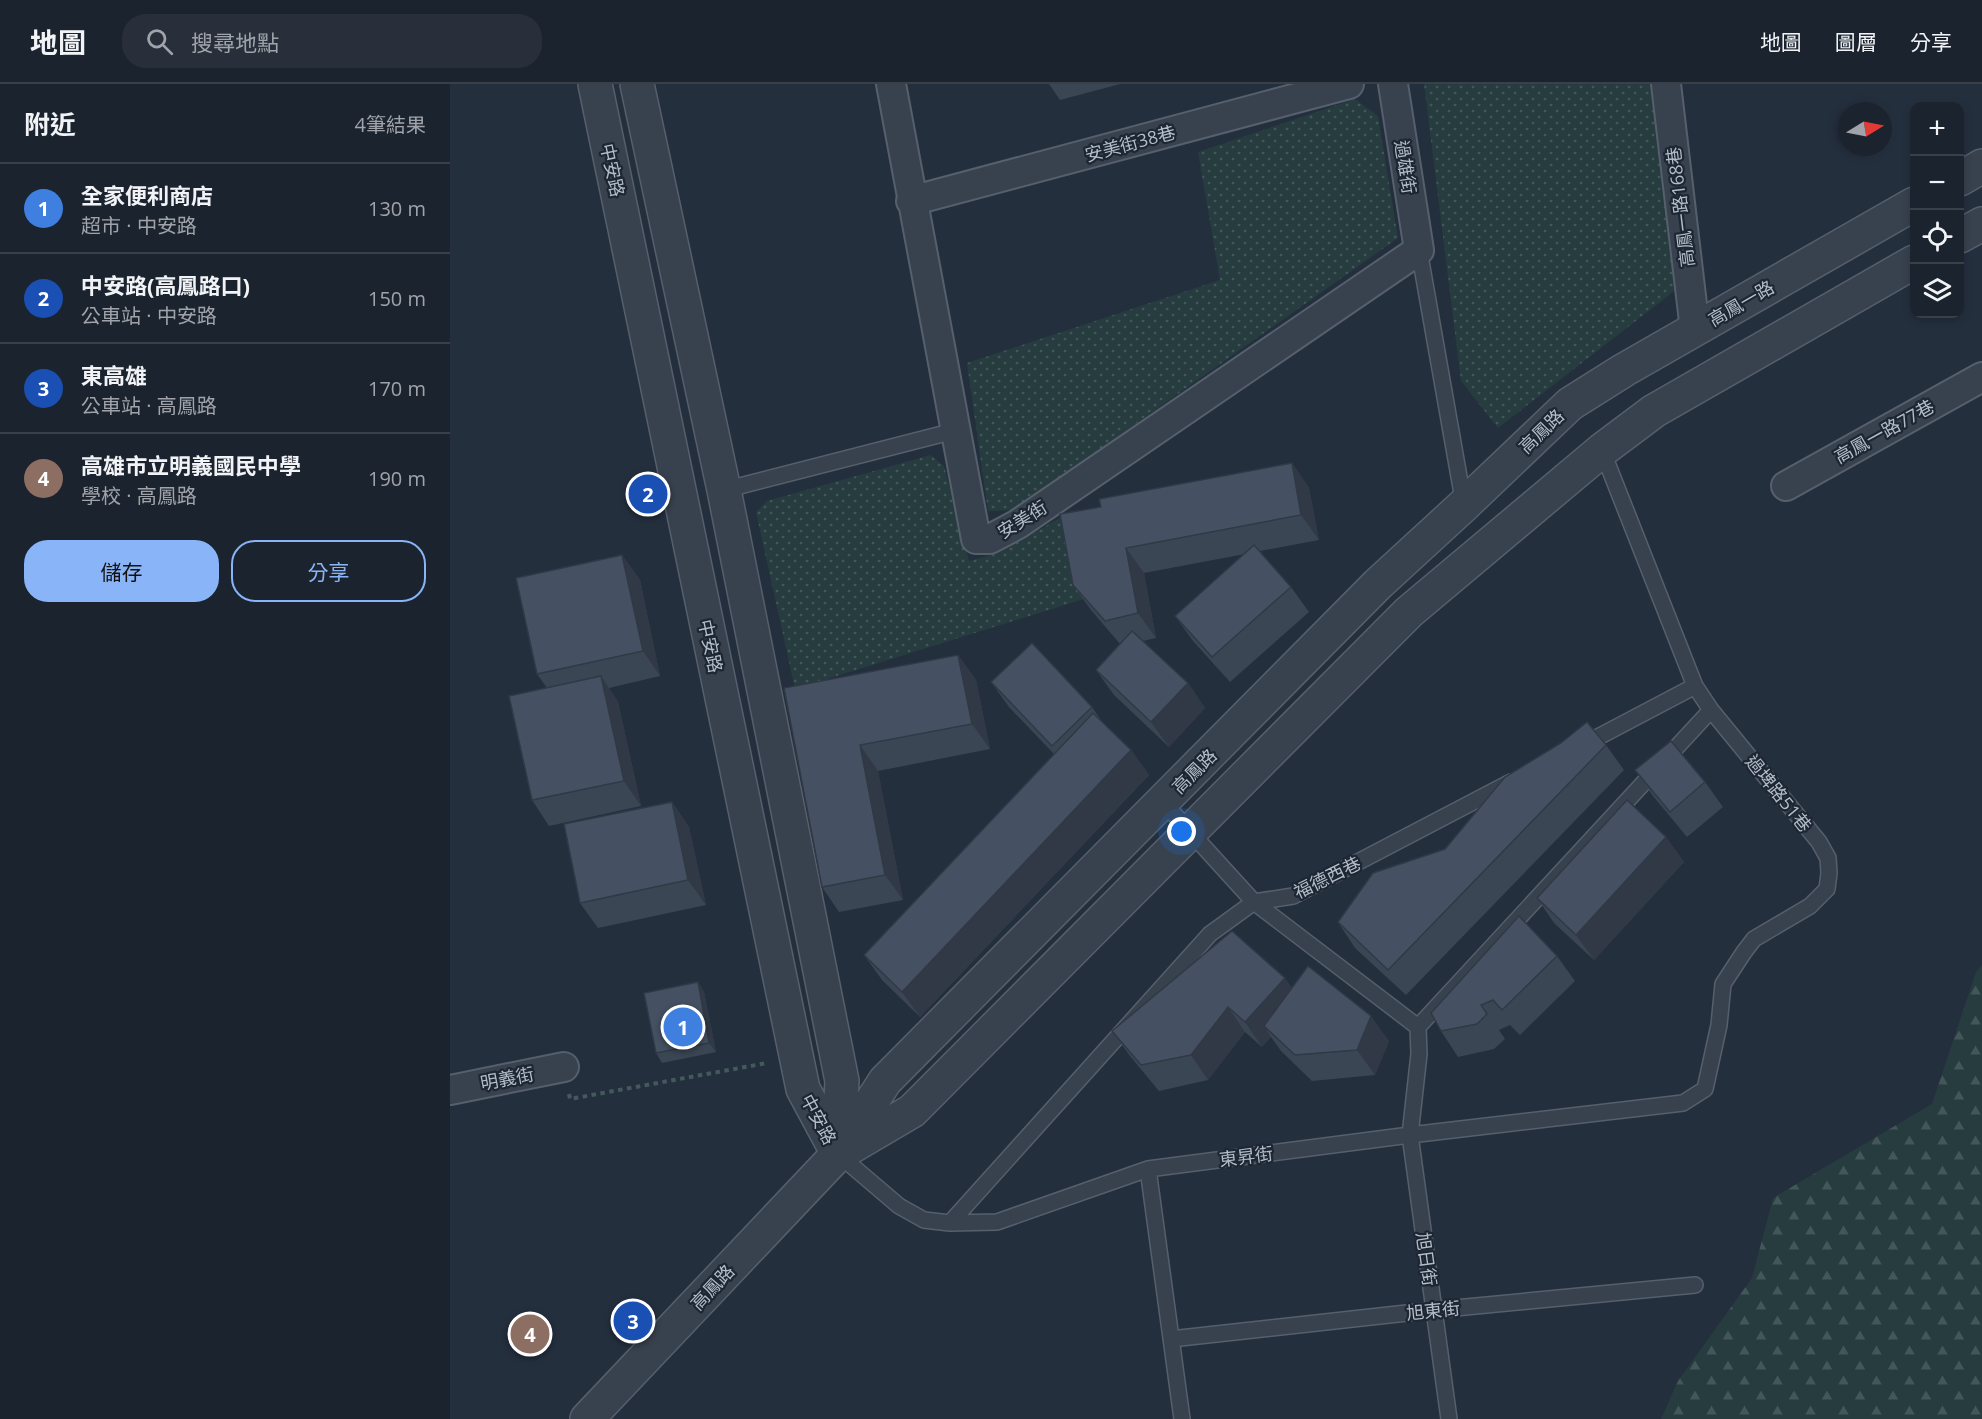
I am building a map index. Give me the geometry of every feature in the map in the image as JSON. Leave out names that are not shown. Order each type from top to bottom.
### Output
[{"type":"street","name":"中安路","points":[[595,84],[802,1089],[838,1154]]},
{"type":"street","name":"中安路","points":[[637,84],[724,490],[842,1081],[838,1154]]},
{"type":"street","name":"安美街","points":[[891,84],[975,539],[990,539],[1018,524],[1419,250]]},
{"type":"street","name":"安美街38巷","points":[[911,201],[1349,84]]},
{"type":"street","name":"過雄街","points":[[1393,84],[1419,250]]},
{"type":"street","name":"高鳳一路168巷","points":[[1666,84],[1695,330]]},
{"type":"street","points":[[1964,175],[1982,166]]},
{"type":"street","name":"高鳳一路","points":[[1570,405],[1624,369],[1910,206]]},
{"type":"street","points":[[1964,233],[1982,224]]},
{"type":"street","points":[[1602,450],[1654,411],[1911,264]]},
{"type":"street","name":"高鳳一路77巷","points":[[1786,486],[1982,377]]},
{"type":"street","name":"高鳳路","points":[[587,1419],[838,1154],[885,1081],[1378,584],[1570,405]]},
{"type":"street","name":"高鳳路","points":[[838,1154],[912,1111],[1409,612],[1602,450]]},
{"type":"street","name":"明義街","points":[[450,1090],[564,1067]]},
{"type":"lane","points":[[1419,250],[1464,505]]},
{"type":"lane","points":[[724,490],[954,431]]},
{"type":"lane","name":"過埤路51巷","points":[[1602,450],[1695,686],[1711,710],[1819,842],[1828,858],[1830,873],[1827,889],[1810,906],[1754,939],[1733,968],[1723,984],[1719,1025],[1705,1089],[1683,1103]]},
{"type":"lane","points":[[1568,753],[1695,686]]},
{"type":"lane","points":[[1163,802],[1254,902],[1418,1027],[1711,710]]},
{"type":"lane","name":"福德西巷","points":[[950,1223],[1210,934],[1254,902],[1293,896],[1526,775]]},
{"type":"lane","name":"旭日街","points":[[1418,1027],[1419,1054],[1410,1135],[1449,1419]]},
{"type":"lane","name":"東昇街","points":[[838,1154],[899,1206],[924,1220],[950,1223],[998,1222],[1148,1169],[1683,1103]]},
{"type":"lane","points":[[1148,1169],[1182,1419]]},
{"type":"lane","name":"旭東街","points":[[1171,1339],[1434,1310],[1695,1285]]},
{"type":"path","points":[[564,1067],[570,1099],[796,1057]]},
{"type":"green space","points":[[1424,84],[1654,84],[1677,289],[1498,428],[1461,381]]},
{"type":"green space","points":[[1355,99],[1378,116],[1398,238],[1014,510],[988,511],[967,363],[1220,280],[1198,152]]},
{"type":"green space","points":[[931,455],[944,466],[969,561],[998,553],[1074,510],[1084,599],[795,689],[756,512],[767,501]]},
{"type":"green space","points":[[1982,965],[1982,1419],[1661,1419],[1678,1381],[1752,1278],[1773,1198],[1932,1104],[1976,972]]},
{"type":"building","points":[[1292,463],[1301,515],[1126,548],[1138,613],[1105,621],[1073,585],[1060,514],[1101,507],[1099,499]]},
{"type":"building","points":[[1254,545],[1291,587],[1212,657],[1175,616]]},
{"type":"building","points":[[622,555],[643,651],[537,674],[516,578]]},
{"type":"building","points":[[1132,631],[1188,683],[1151,722],[1096,670]]},
{"type":"building","points":[[1032,643],[1092,707],[1052,746],[991,682]]},
{"type":"building","points":[[958,655],[972,724],[860,745],[885,875],[822,887],[784,688]]},
{"type":"building","points":[[601,676],[624,781],[532,800],[509,696]]},
{"type":"building","points":[[1093,713],[1131,750],[902,992],[864,955]]},
{"type":"building","points":[[1587,722],[1606,745],[1388,970],[1338,922],[1373,873],[1445,849],[1505,777],[1561,743]]},
{"type":"building","points":[[1671,741],[1705,782],[1670,812],[1635,770]]},
{"type":"building","points":[[1627,800],[1666,837],[1576,935],[1537,898]]},
{"type":"building","points":[[672,802],[688,880],[580,903],[564,824]]},
{"type":"building","points":[[1519,916],[1557,956],[1502,1010],[1493,1000],[1481,1005],[1487,1014],[1477,1024],[1441,1031],[1431,1013]]},
{"type":"building","points":[[1232,931],[1285,978],[1245,1022],[1228,1007],[1191,1055],[1141,1065],[1112,1031]]},
{"type":"building","points":[[1308,966],[1371,1016],[1357,1050],[1295,1055],[1264,1026]]},
{"type":"building","points":[[698,982],[709,1043],[656,1053],[644,993]]},
{"type":"place","name":"中安路(高鳳路口)","points":[[648,494]]},
{"type":"place","name":"全家便利商店","points":[[683,1027]]},
{"type":"place","name":"東高雄","points":[[633,1321]]},
{"type":"place","name":"高雄市立明義國民中學","points":[[530,1334]]}]
